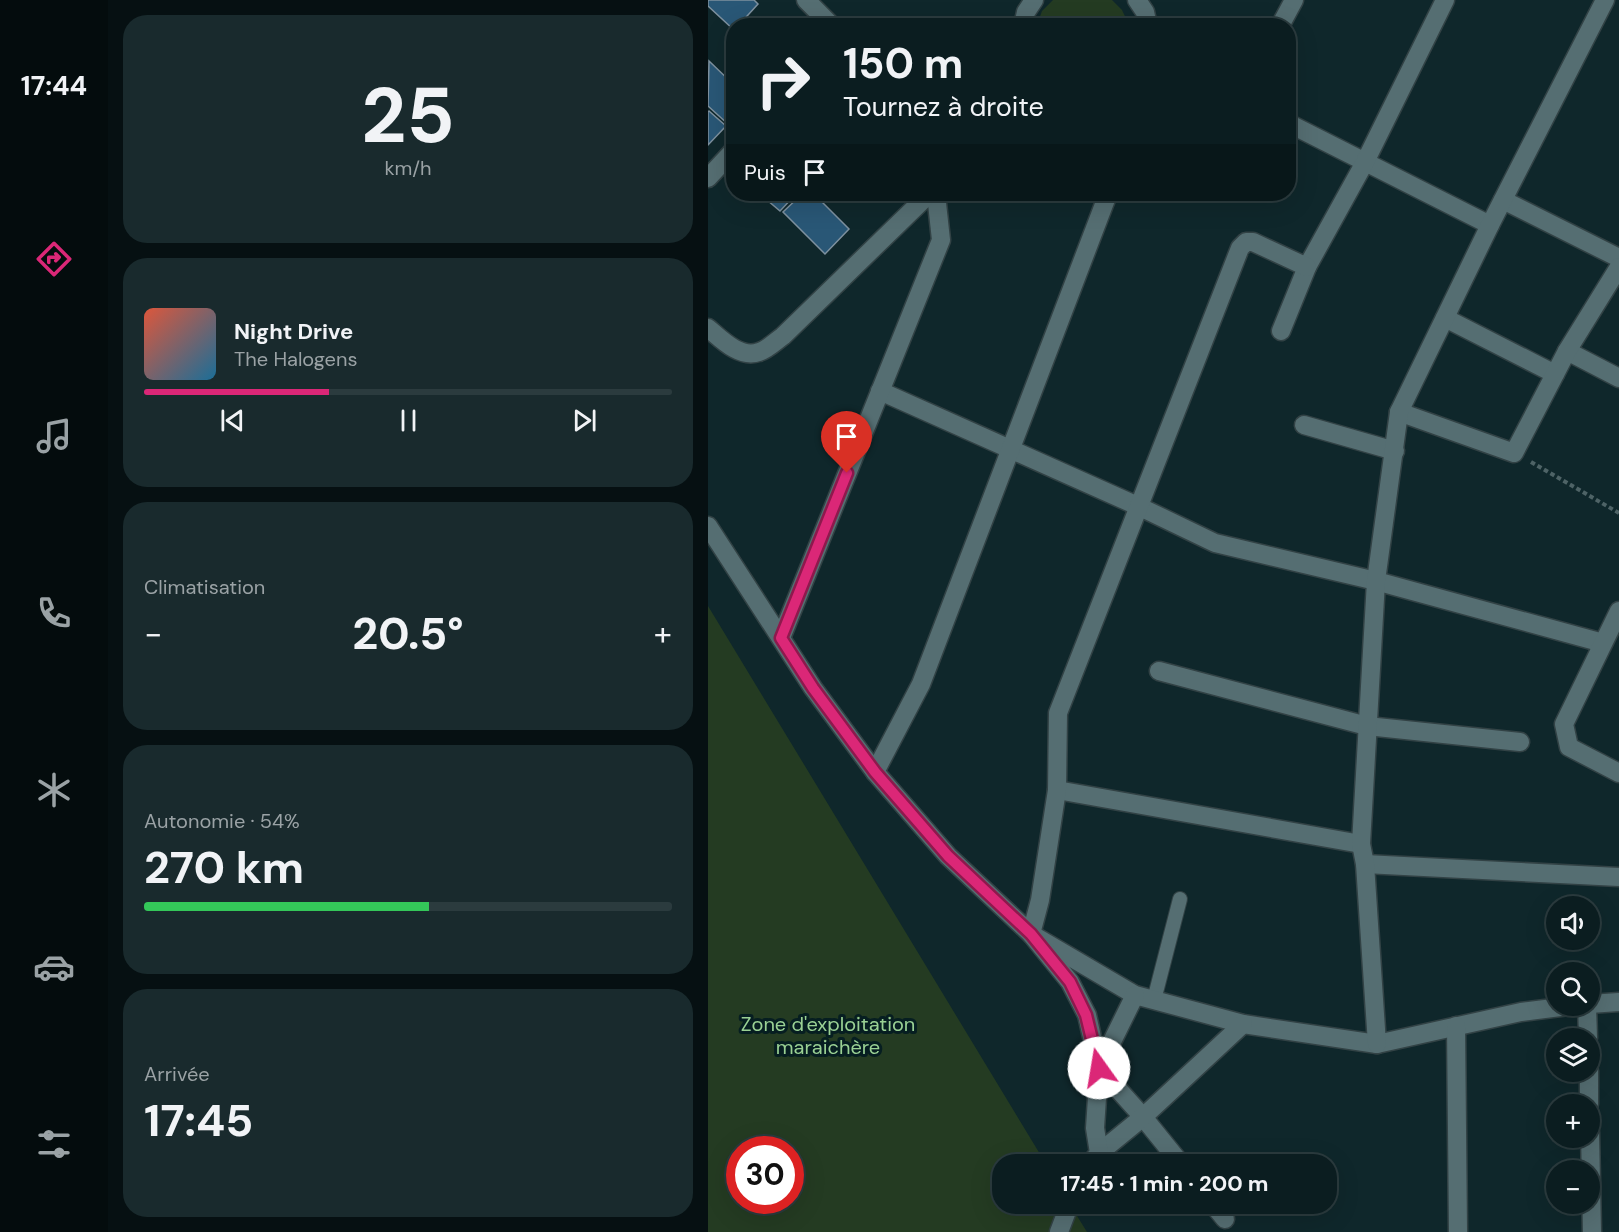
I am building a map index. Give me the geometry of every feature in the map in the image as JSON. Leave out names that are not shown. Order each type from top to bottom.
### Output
[{"type":"street","points":[[806,0],[824,18]]},
{"type":"street","points":[[1284,18],[1294,0]]},
{"type":"street","points":[[1281,331],[1307,267],[1365,162],[1445,0]]},
{"type":"street","points":[[1377,1044],[1365,864],[1361,844],[1376,581],[1399,412],[1490,225],[1605,0]]},
{"type":"street","points":[[1296,127],[1490,225]]},
{"type":"street","points":[[708,178],[726,159]]},
{"type":"street","points":[[708,328],[719,338],[746,354],[759,352],[783,336],[922,201]]},
{"type":"street","points":[[781,638],[941,240],[937,201]]},
{"type":"street","points":[[875,772],[921,684],[1105,201]]},
{"type":"street","points":[[1503,201],[1619,258]]},
{"type":"street","points":[[1031,934],[1040,900],[1058,790],[1058,713],[1240,248],[1246,242],[1253,242],[1307,267]]},
{"type":"street","points":[[1399,412],[1514,453],[1567,351],[1619,267]]},
{"type":"street","points":[[1445,318],[1555,374]]},
{"type":"street","points":[[1567,351],[1619,378]]},
{"type":"street","points":[[880,391],[1215,543],[1376,581],[1603,643]]},
{"type":"street","points":[[1304,424],[1395,452]]},
{"type":"street","points":[[708,526],[813,688],[875,772],[948,856],[1031,934],[1070,982],[1086,1015],[1099,1068],[1095,1154]]},
{"type":"street","points":[[1619,612],[1564,724],[1569,747],[1619,773]]},
{"type":"street","points":[[1160,671],[1367,726],[1520,742]]},
{"type":"street","points":[[1058,790],[1361,844]]},
{"type":"street","points":[[1365,864],[1619,877]]},
{"type":"street","points":[[1031,934],[1135,995],[1243,1023],[1377,1044],[1521,1012],[1546,1009]]},
{"type":"street","points":[[1099,1068],[1135,995]]},
{"type":"street","points":[[1600,1003],[1619,1002]]},
{"type":"street","points":[[1100,1154],[1143,1117],[1243,1023]]},
{"type":"street","points":[[1456,1026],[1458,1232]]},
{"type":"street","points":[[1099,1068],[1173,1154]]},
{"type":"street","points":[[1590,1148],[1592,1232]]},
{"type":"street","points":[[1059,1232],[1066,1214]]},
{"type":"street","points":[[1221,1214],[1225,1219]]},
{"type":"lane","points":[[1154,1000],[1180,899]]},
{"type":"path","points":[[1514,453],[1619,513]]},
{"type":"green space","points":[[1053,0],[1112,0],[1122,10],[1126,18],[1040,18],[1042,11]]},
{"type":"green space","name":"Zone d'exploitation maraichère","points":[[708,606],[1040,1154],[992,1154],[992,1214],[1076,1214],[1087,1232],[708,1232]]},
{"type":"building","points":[[708,0],[754,0],[758,4],[745,18],[726,18],[726,23],[708,6]]},
{"type":"building","points":[[709,61],[726,77],[726,122],[708,106]]},
{"type":"building","points":[[708,112],[726,126],[708,145]]},
{"type":"building","points":[[768,201],[789,201],[780,211]]},
{"type":"building","points":[[795,201],[821,201],[849,229],[825,254],[783,212]]},
{"type":"route","points":[[847,473],[781,638],[813,688],[875,772],[948,856],[1031,934],[1070,982],[1086,1015],[1099,1068]]}]
